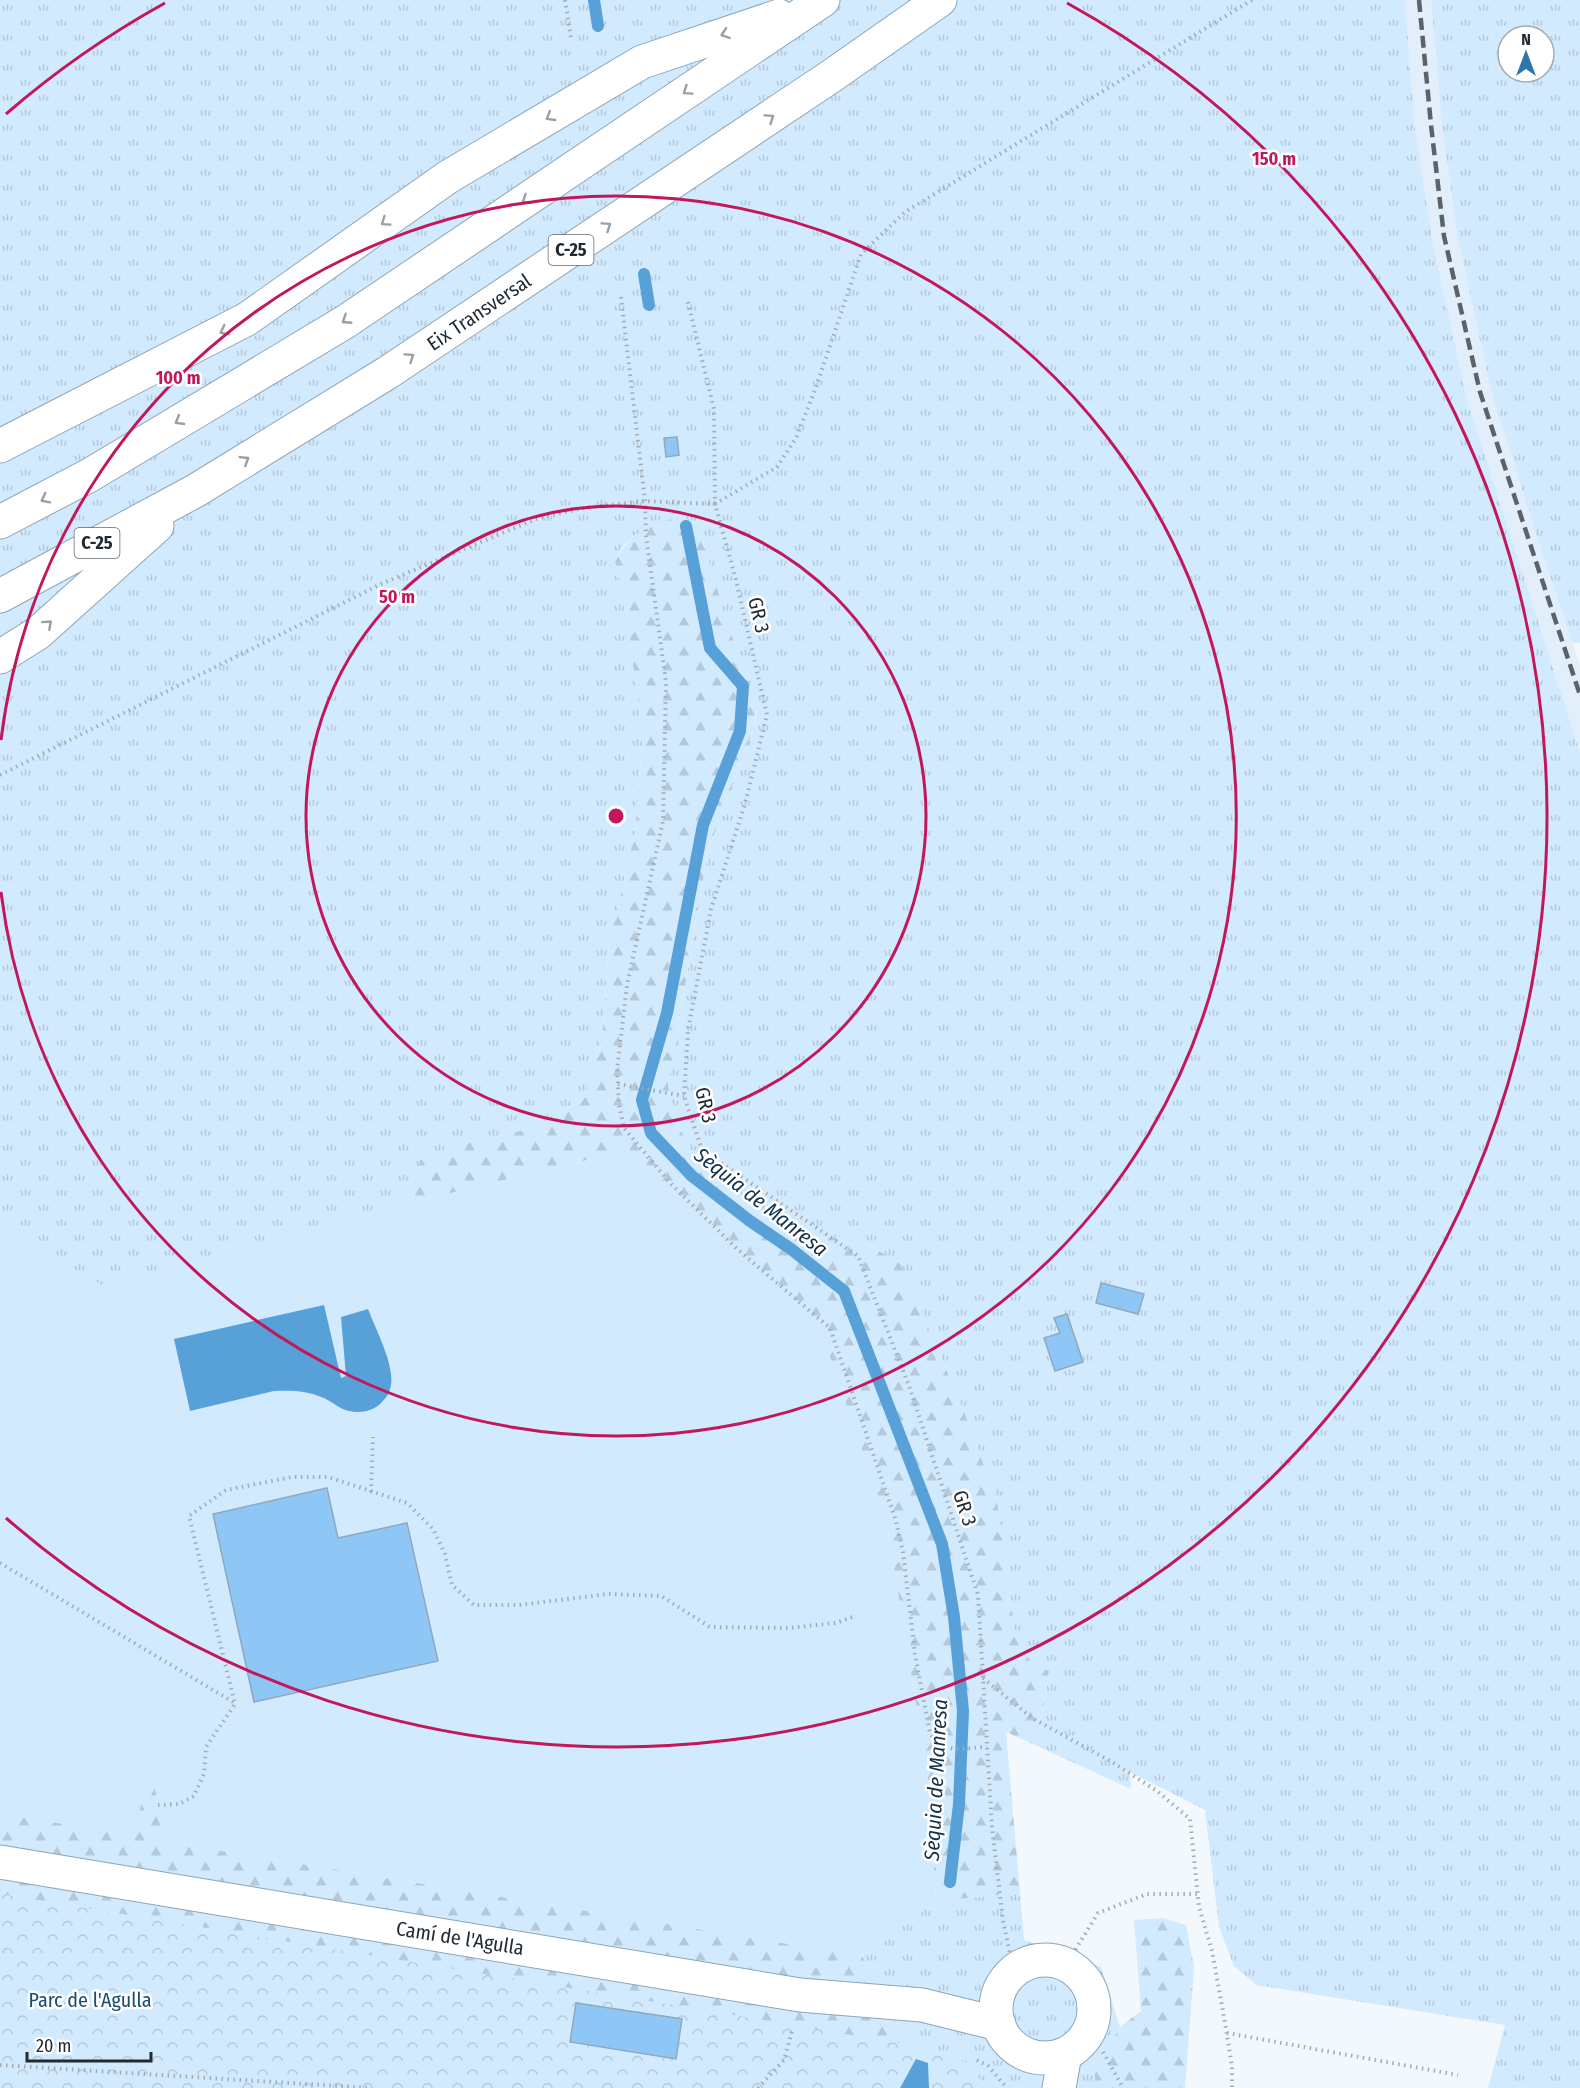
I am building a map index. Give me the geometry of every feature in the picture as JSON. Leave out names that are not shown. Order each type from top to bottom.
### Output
[{"type":"main road","name":"Eix Transversal","points":[[0,596],[195,491],[387,373],[830,77],[940,0]]},
{"type":"main road","points":[[0,446],[247,319],[448,177],[642,62],[822,1]]},
{"type":"main road","points":[[0,522],[90,475],[345,322],[822,1]]},
{"type":"main road","points":[[0,657],[38,633],[195,491]]},
{"type":"main road","name":"Camí de l'Agulla","points":[[0,1862],[800,1995],[922,2005],[1004,1996]]},
{"type":"main road","points":[[1059,2088],[1076,2043],[1094,2018],[1092,1994],[1084,1980],[1066,1965],[1042,1960],[1027,1965],[1004,1996],[1006,2038],[1018,2050],[1033,2056],[1049,2058],[1076,2043]]},
{"type":"main road","points":[[1033,2056],[1039,2088]]},
{"type":"path","points":[[565,0],[572,38]]},
{"type":"path","points":[[0,775],[383,583],[536,519],[584,508],[645,501],[715,504],[777,467],[796,438],[815,390],[861,254],[905,212],[1252,0]]},
{"type":"path","points":[[621,297],[645,501],[646,536],[666,682],[663,821],[627,985],[617,1070],[619,1104],[624,1128],[670,1183],[736,1248],[830,1328],[895,1518],[903,1552],[915,1654],[930,1733],[937,1744],[946,1749],[987,1747]]},
{"type":"path","name":"GR 3","points":[[688,302],[714,409],[715,504],[736,580],[767,715],[745,804],[711,909],[688,1030],[684,1096],[702,1150],[858,1256],[909,1386],[978,1595],[992,1827],[1003,1921],[1004,1996]]},
{"type":"path","points":[[618,1084],[684,1096]]},
{"type":"path","points":[[372,1437],[372,1492]]},
{"type":"path","points":[[158,1805],[179,1804],[194,1796],[204,1774],[206,1747],[235,1704],[189,1516],[226,1490],[292,1477],[328,1477],[407,1503],[433,1529],[445,1554],[452,1585],[474,1605],[519,1605],[608,1594],[661,1596],[710,1627],[788,1628],[836,1623],[855,1616]]},
{"type":"path","points":[[0,1563],[235,1704]]},
{"type":"path","points":[[982,1677],[1032,1718],[1157,1791],[1190,1819],[1199,1907],[1215,1967],[1232,2067],[1232,2088]]},
{"type":"path","points":[[1066,1965],[1098,1913],[1147,1894],[1198,1894]]},
{"type":"path","points":[[758,2088],[784,2060],[794,2025]]},
{"type":"path","points":[[1227,2033],[1458,2075]]},
{"type":"path","points":[[1076,2043],[1106,2056],[1123,2088]]},
{"type":"path","points":[[0,2065],[370,2088]]},
{"type":"shaded area","points":[[1405,0],[1431,0],[1442,125],[1457,235],[1491,391],[1580,664],[1580,752],[1467,399],[1432,239],[1415,128]]},
{"type":"green space","points":[[0,0],[1405,0],[1415,128],[1432,239],[1467,399],[1580,752],[1580,2088],[1488,2088],[1505,2025],[1256,1985],[1234,1966],[1219,1927],[1205,1810],[1130,1772],[1131,1789],[1037,1746],[1049,1672],[1035,1665],[1020,1649],[1014,1625],[997,1501],[963,1409],[901,1264],[855,1237],[805,1238],[718,1179],[690,1149],[676,1121],[668,1085],[708,851],[754,727],[755,698],[728,626],[636,534],[621,548],[615,562],[624,594],[643,732],[635,833],[609,944],[602,1039],[584,1099],[537,1127],[465,1144],[435,1157],[421,1160],[410,1203],[104,1287],[0,1225]]},
{"type":"green space","points":[[1431,0],[1580,0],[1580,643],[1572,642],[1491,391],[1457,235],[1442,125]]},
{"type":"green space","points":[[674,519],[695,521],[700,530],[728,626],[755,698],[756,708],[754,727],[708,851],[668,1085],[676,1121],[690,1149],[718,1179],[805,1238],[855,1237],[901,1264],[963,1409],[997,1501],[1014,1625],[1020,1649],[1035,1665],[1049,1671],[1037,1746],[1006,1732],[1020,1893],[936,1901],[928,1779],[886,1519],[621,1152],[410,1203],[420,1160],[435,1157],[465,1144],[537,1127],[584,1099],[602,1039],[609,944],[635,833],[643,732],[624,594],[615,562],[632,538],[655,524]]},
{"type":"green space","points":[[621,1152],[823,1336],[886,1519],[928,1779],[936,1901],[862,1956],[162,1841],[152,1763],[133,1835],[0,1814],[0,1225],[104,1287],[410,1203]]},
{"type":"green space","points":[[152,1761],[162,1841],[862,1956],[894,2013],[901,2044],[0,1894],[0,1814],[133,1834]]},
{"type":"green space","points":[[1020,1893],[1024,1940],[1101,1967],[1120,2027],[1095,2070],[1095,2088],[987,2088],[958,2054],[901,2044],[894,2013],[862,1956],[936,1901]]},
{"type":"green space","name":"Parc de l'Agulla","points":[[0,1894],[958,2054],[987,2088],[0,2088]]},
{"type":"green space","points":[[1163,1918],[1186,1925],[1194,1967],[1185,2088],[1095,2088],[1095,2070],[1120,2027],[1141,2011],[1134,1920]]},
{"type":"water","points":[[324,1305],[341,1378],[346,1376],[341,1317],[368,1309],[385,1349],[391,1371],[389,1391],[377,1407],[353,1412],[312,1394],[274,1391],[190,1411],[174,1339]]},
{"type":"water","points":[[916,2059],[928,2063],[929,2088],[900,2088]]},
{"type":"building","points":[[677,437],[679,455],[666,457],[664,438]]},
{"type":"building","points":[[1101,1283],[1144,1294],[1138,1314],[1096,1303]]},
{"type":"building","points":[[1067,1314],[1083,1362],[1055,1371],[1044,1338],[1060,1333],[1054,1318]]},
{"type":"building","points":[[327,1488],[338,1538],[407,1523],[438,1661],[254,1702],[213,1514]]},
{"type":"building","points":[[576,2003],[682,2019],[676,2059],[570,2042]]},
{"type":"waterway","name":"Sèquia de Manresa","points":[[594,0],[598,26]]},
{"type":"waterway","name":"Sèquia de Manresa","points":[[644,274],[649,305]]},
{"type":"waterway","name":"Sèquia de Manresa","points":[[686,526],[710,648],[743,686],[740,731],[703,825],[667,1013],[642,1100],[651,1133],[692,1176],[844,1291],[942,1544],[954,1617],[963,1711],[959,1804],[950,1882]]},
{"type":"railway","points":[[1419,0],[1444,236],[1480,392],[1580,695]]}]
